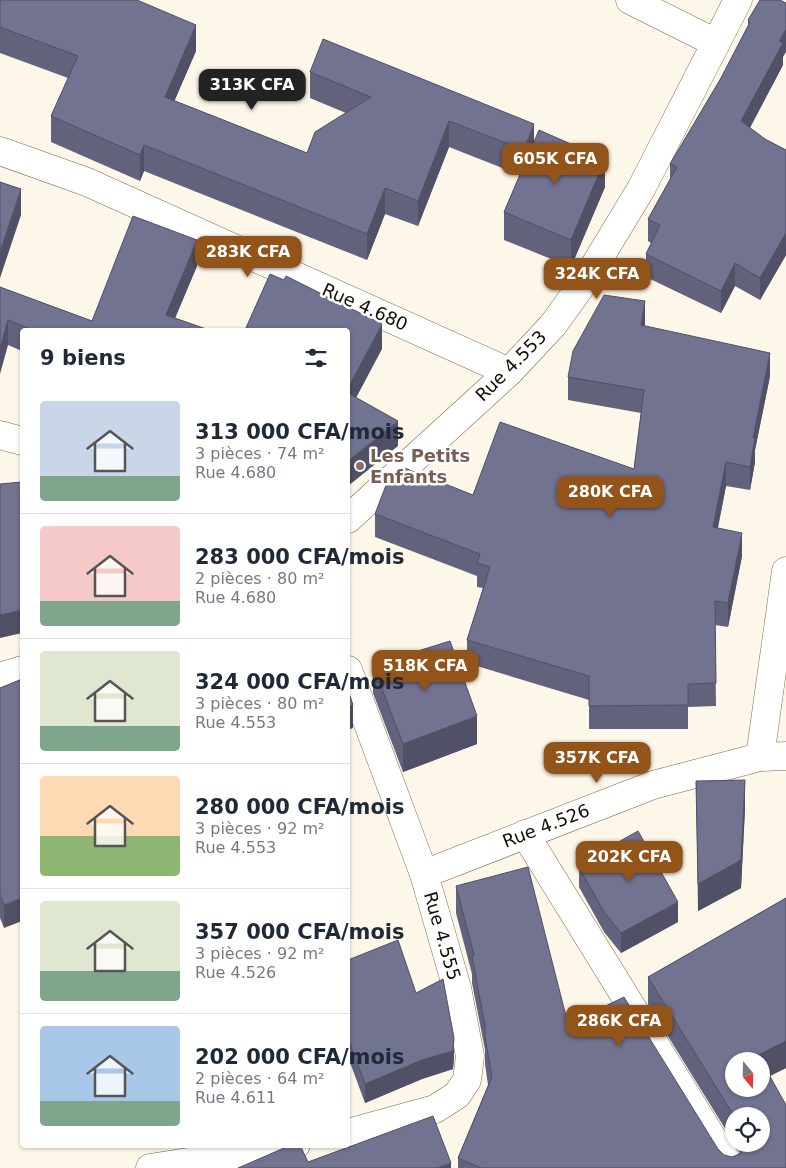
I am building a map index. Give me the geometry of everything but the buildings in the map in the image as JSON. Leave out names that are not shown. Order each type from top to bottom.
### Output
[{"type":"street","points":[[630,0],[716,43]]},
{"type":"street","name":"Rue 4.553","points":[[350,517],[509,372],[552,325],[589,275],[641,189],[738,0]]},
{"type":"street","name":"Rue 4.680","points":[[0,151],[87,182],[509,372]]},
{"type":"street","points":[[0,435],[20,441]]},
{"type":"street","points":[[773,757],[786,571]]},
{"type":"street","points":[[0,677],[20,671]]},
{"type":"street","name":"Rue 4.555","points":[[350,675],[424,874],[457,988],[470,1056],[467,1080],[457,1095],[435,1109],[350,1132]]},
{"type":"street","name":"Rue 4.526","points":[[424,874],[653,785],[773,757]]},
{"type":"street","points":[[525,834],[731,1168]]},
{"type":"street","points":[[150,1168],[277,1148]]},
{"type":"place","name":"Les Petits Enfants","points":[[360,466]]}]
